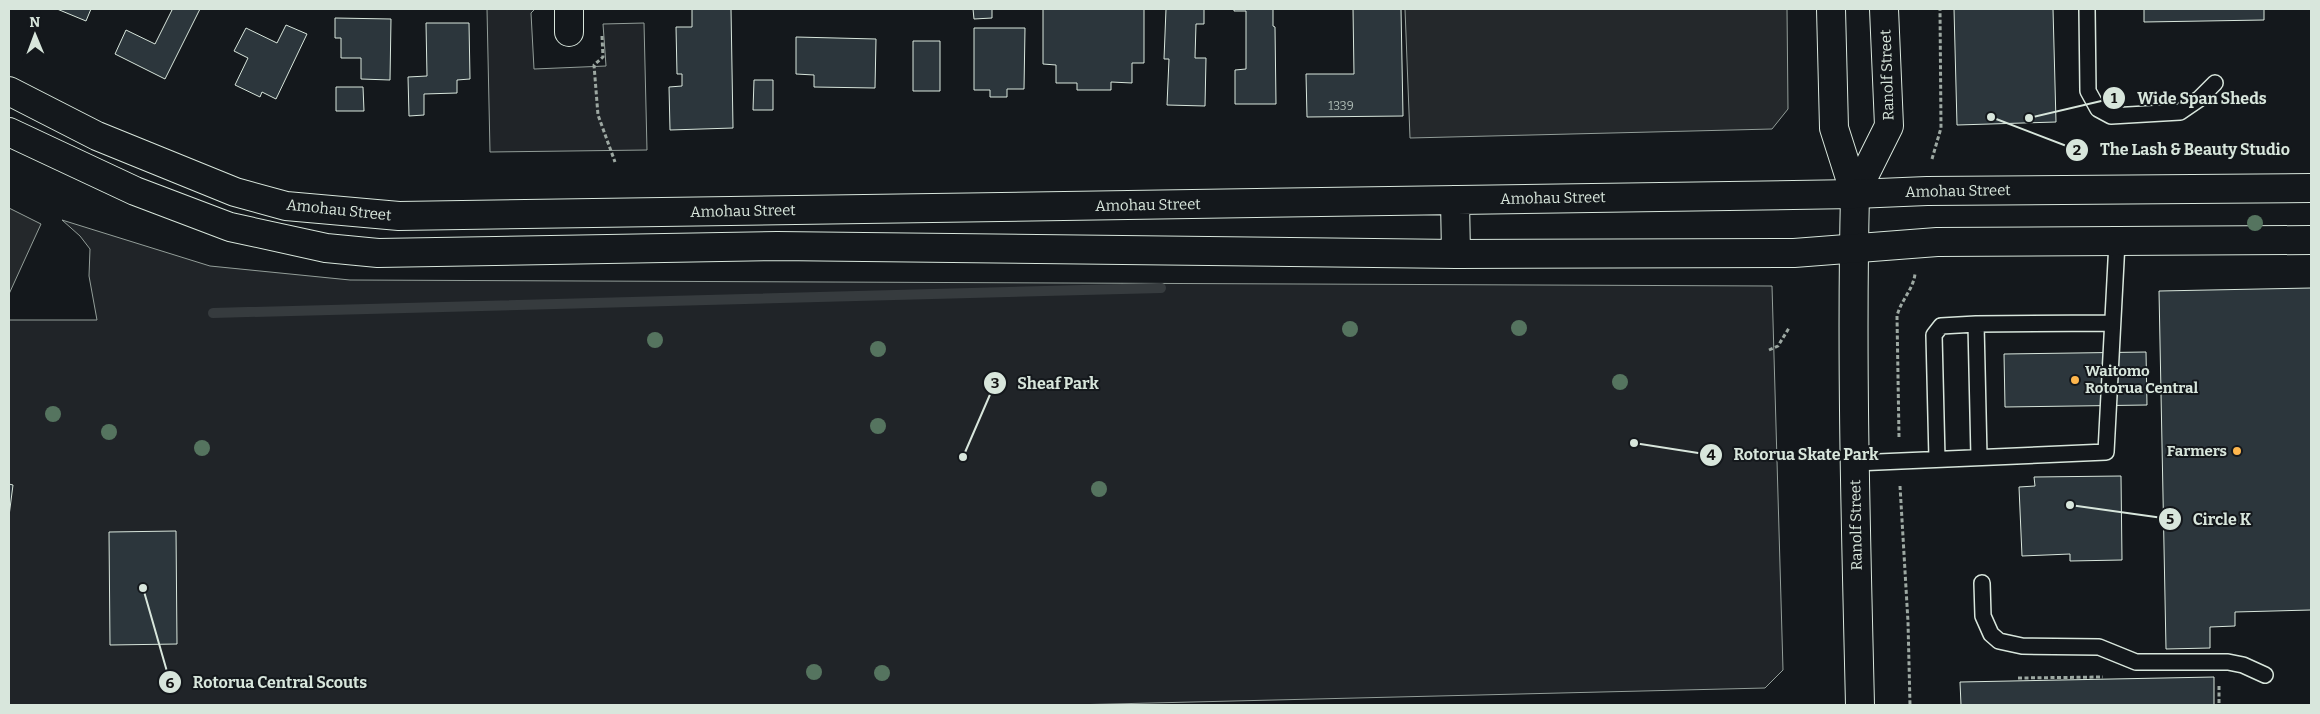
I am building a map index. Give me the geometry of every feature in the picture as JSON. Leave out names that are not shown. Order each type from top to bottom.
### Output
[{"type":"main road","name":"Ranolf Street","points":[[1831,9],[1834,128],[1855,194],[1855,463],[1860,705]]},
{"type":"main road","name":"Ranolf Street","points":[[1855,194],[1889,126],[1884,9]]},
{"type":"main road","name":"Amohau Street","points":[[9,91],[96,136],[235,192],[286,206],[399,216],[1855,194],[1926,190],[2311,188]]},
{"type":"main road","points":[[9,132],[135,191],[230,228],[326,248],[387,252],[888,246],[1456,254],[1794,253],[1937,242],[2311,240]]},
{"type":"main road","points":[[1455,200],[1456,254]]},
{"type":"lane","points":[[2087,9],[2088,91],[2098,109],[2111,116],[2180,112],[2199,99],[2215,83]]},
{"type":"lane","points":[[1855,463],[2106,452],[2117,242]]},
{"type":"lane","points":[[1937,459],[1934,335],[1941,326],[2112,323]]},
{"type":"lane","points":[[1976,324],[1979,458]]},
{"type":"lane","points":[[1982,583],[1983,616],[1991,634],[1999,641],[2022,646],[2099,646],[2136,662],[2228,662],[2242,665],[2265,675]]},
{"type":"path","points":[[1930,163],[1942,128],[1940,9]]},
{"type":"path","points":[[594,65],[598,115],[615,162]]},
{"type":"path","points":[[1769,350],[1778,346],[1789,328]]},
{"type":"shaded area","points":[[487,9],[535,9],[531,13],[534,69],[606,66],[603,24],[644,23],[647,150],[490,152]]},
{"type":"shaded area","points":[[1405,9],[1787,9],[1788,109],[1772,129],[1410,138]]},
{"type":"shaded area","points":[[9,208],[41,224],[9,294]]},
{"type":"shaded area","points":[[62,220],[210,266],[350,280],[1772,286],[1783,670],[1765,688],[1070,705],[9,705],[9,320],[97,320],[89,276],[90,249],[80,236]]},
{"type":"building","points":[[57,9],[91,9],[86,21]]},
{"type":"building","points":[[169,9],[200,9],[165,79],[115,54],[126,30],[155,44],[172,10]]},
{"type":"building","points":[[692,9],[731,9],[733,128],[670,130],[669,87],[682,86],[682,74],[677,74],[676,27],[692,27]]},
{"type":"building","points":[[973,9],[992,9],[992,18],[974,19]]},
{"type":"building","points":[[1043,9],[1144,9],[1144,63],[1132,63],[1132,83],[1111,82],[1111,90],[1077,90],[1077,83],[1056,83],[1056,65],[1043,64]]},
{"type":"building","points":[[1166,9],[1204,9],[1204,24],[1196,24],[1195,58],[1206,58],[1205,106],[1167,105],[1169,59],[1164,59]]},
{"type":"building","points":[[1234,9],[1273,9],[1276,104],[1235,104],[1235,70],[1246,69],[1246,11],[1234,11]]},
{"type":"building","points":[[1353,9],[1401,9],[1403,116],[1307,117],[1306,74],[1354,74]]},
{"type":"building","points":[[1954,9],[2053,9],[2056,122],[1957,125]]},
{"type":"building","points":[[2144,9],[2264,9],[2264,20],[2144,22]]},
{"type":"building","points":[[335,18],[391,19],[390,80],[361,79],[361,58],[341,58],[341,38],[335,38]]},
{"type":"building","points":[[426,23],[469,23],[470,79],[457,80],[457,93],[424,94],[424,115],[409,116],[408,77],[427,76]]},
{"type":"building","points":[[286,25],[307,34],[276,99],[262,92],[260,97],[235,85],[248,58],[234,51],[246,28],[277,43]]},
{"type":"building","points":[[974,28],[1025,28],[1024,89],[1007,89],[1007,97],[990,97],[990,90],[974,90]]},
{"type":"building","points":[[796,37],[876,39],[875,88],[814,87],[814,75],[796,74]]},
{"type":"building","points":[[913,41],[940,41],[940,91],[913,91]]},
{"type":"building","points":[[754,80],[773,80],[773,110],[753,110]]},
{"type":"building","points":[[336,87],[363,87],[364,111],[336,111]]},
{"type":"building","name":"Farmers","points":[[2311,288],[2311,610],[2235,612],[2235,626],[2210,627],[2210,648],[2166,649],[2159,291]]},
{"type":"building","name":"Waitomo Rotorua Central","points":[[2146,352],[2147,405],[2005,407],[2004,354]]},
{"type":"building","points":[[2121,476],[2122,560],[2070,561],[2070,554],[2022,556],[2019,487],[2035,486],[2034,477]]},
{"type":"building","points":[[9,484],[13,485],[9,516]]},
{"type":"building","points":[[176,531],[177,644],[110,645],[109,532]]},
{"type":"building","points":[[2214,677],[2214,705],[1961,705],[1960,682]]},
{"type":"waterway","points":[[213,313],[1161,288]]},
{"type":"place","name":"The Lash & Beauty Studio","points":[[1991,117]]},
{"type":"place","name":"Wide Span Sheds","points":[[2029,118]]},
{"type":"place","name":"Waitomo Rotorua Central","points":[[2075,380]]},
{"type":"place","name":"Rotorua Skate Park","points":[[1634,443]]},
{"type":"place","name":"Farmers","points":[[2237,451]]},
{"type":"place","name":"Sheaf Park","points":[[963,457]]},
{"type":"place","name":"Circle K","points":[[2070,505]]},
{"type":"place","name":"Rotorua Central Scouts","points":[[143,588]]}]
